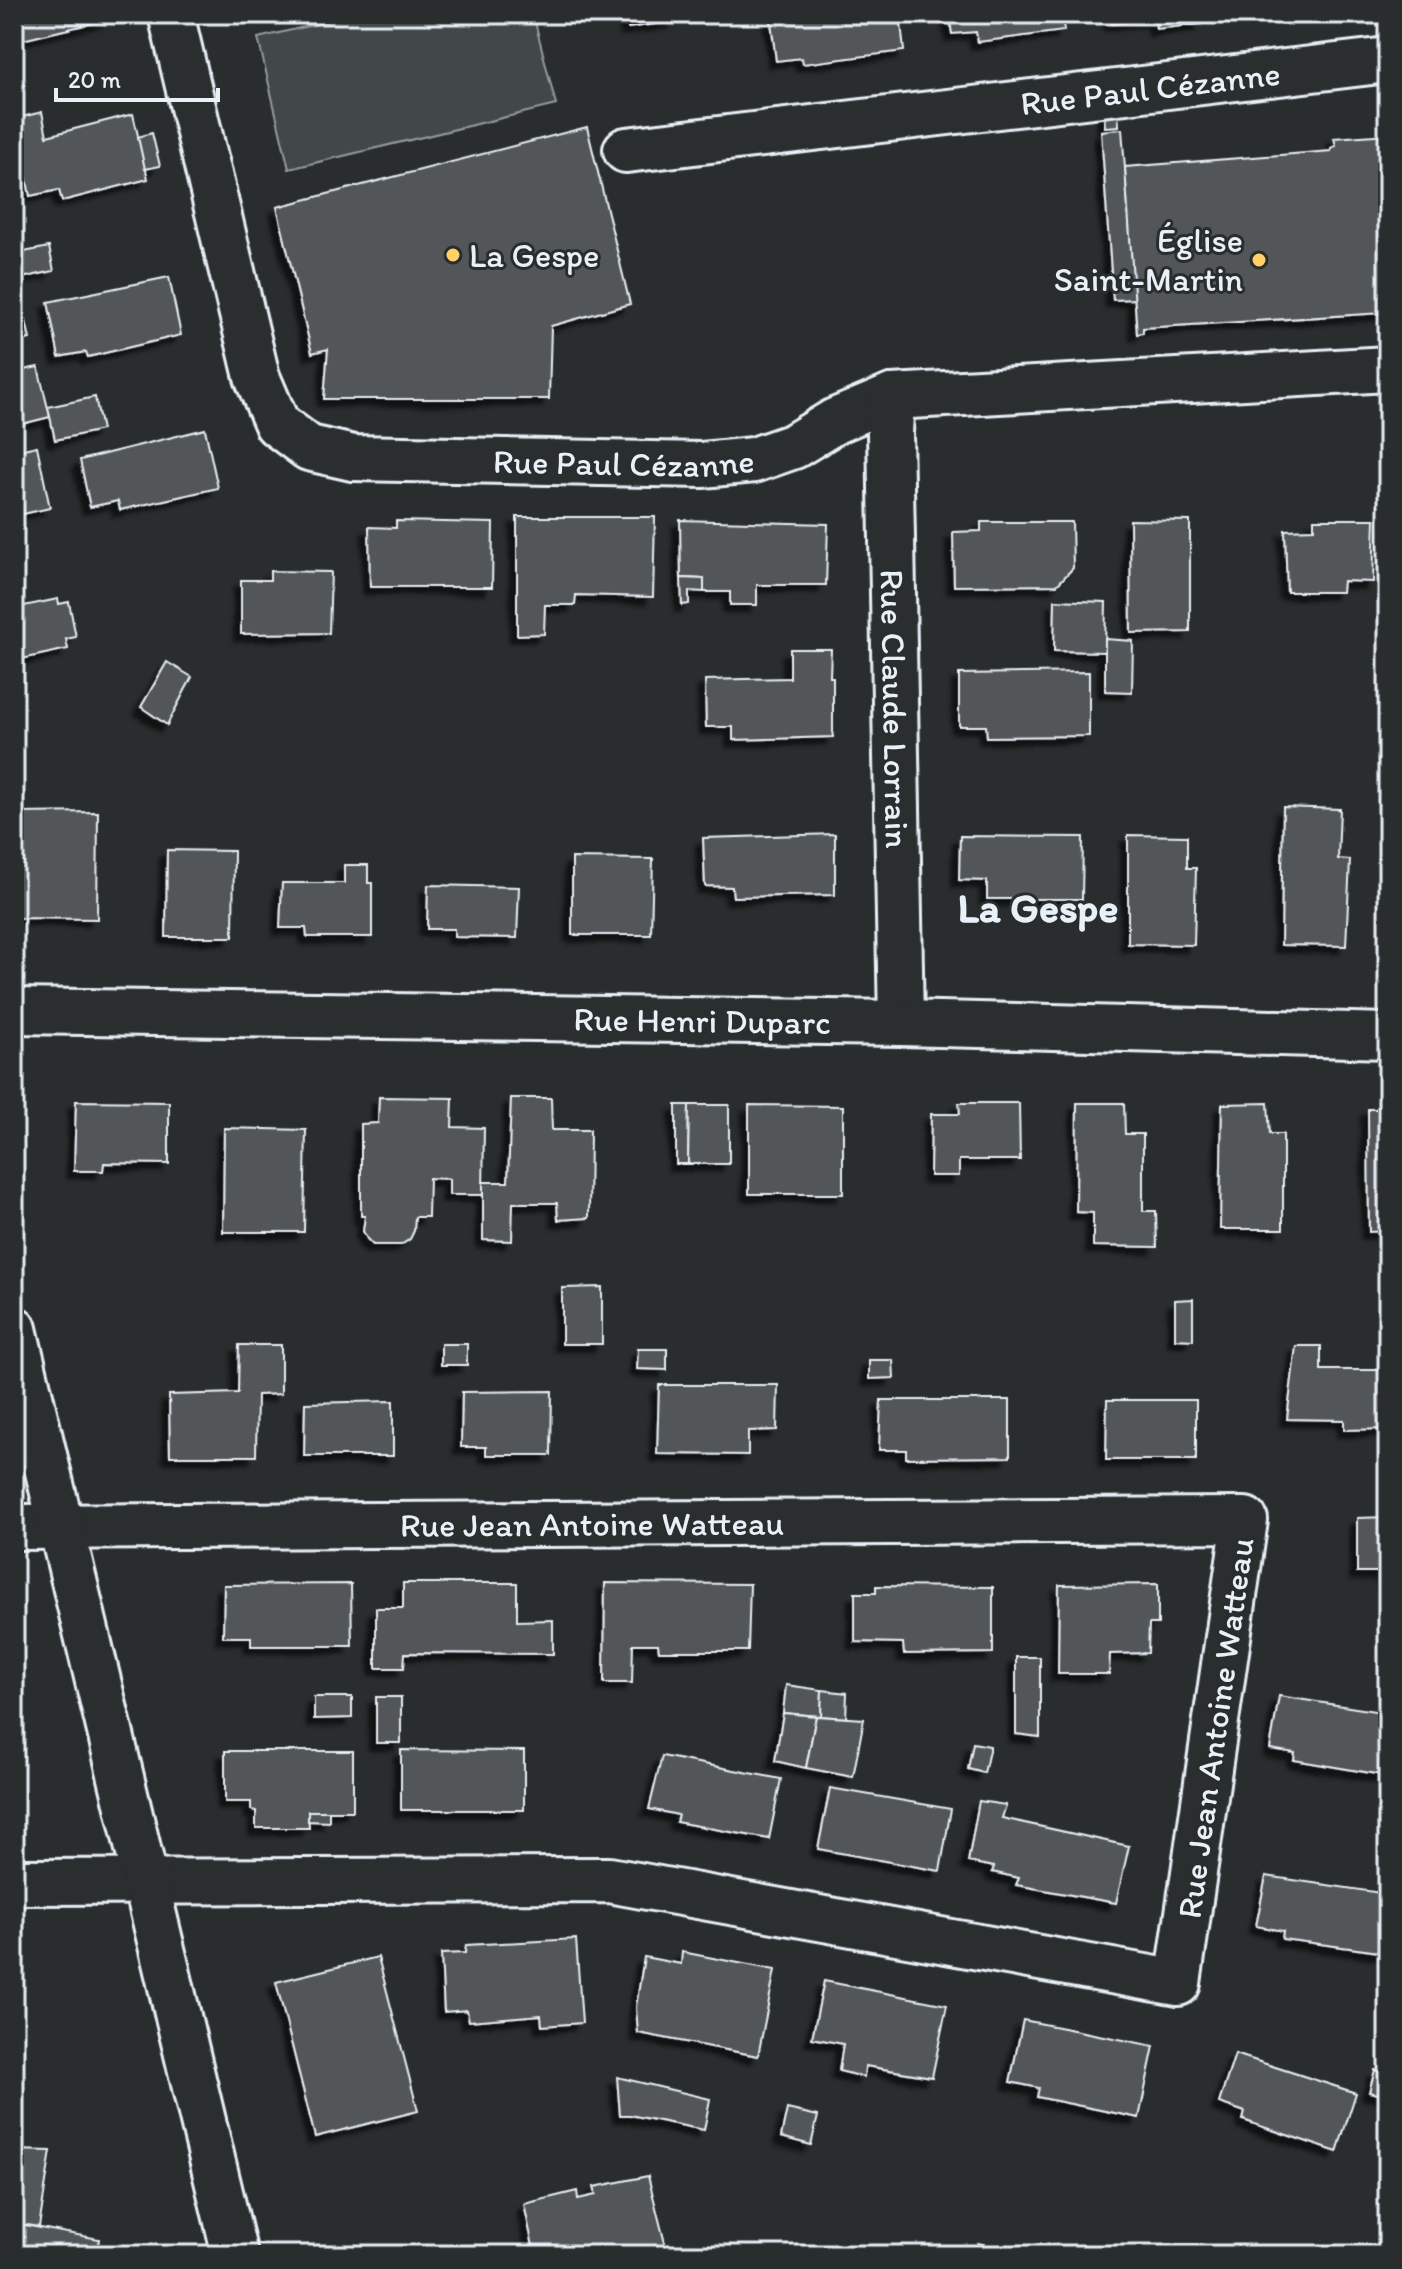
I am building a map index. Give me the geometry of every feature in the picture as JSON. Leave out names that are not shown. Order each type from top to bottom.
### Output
[{"type":"street","name":"Rue Paul Cézanne","points":[[171,14],[257,377],[277,424],[309,448],[353,458],[702,465],[754,460],[794,446],[835,421],[892,397],[1388,369]]},
{"type":"street","name":"Rue Paul Cézanne","points":[[626,150],[1388,60]]},
{"type":"street","name":"Rue Claude Lorrain","points":[[892,397],[890,432],[901,1023]]},
{"type":"street","name":"Rue Henri Duparc","points":[[14,1011],[901,1023],[1388,1036]]},
{"type":"street","points":[[14,1329],[235,2255]]},
{"type":"street","name":"Rue Jean Antoine Watteau","points":[[61,1527],[1245,1520],[1178,1983],[609,1880],[147,1881]]},
{"type":"street","points":[[14,1527],[61,1527]]},
{"type":"street","points":[[14,1882],[147,1881]]},
{"type":"shaded area","points":[[359,14],[533,14],[556,105],[289,169],[258,38]]},
{"type":"building","points":[[14,14],[109,14],[110,19],[14,42]]},
{"type":"building","points":[[626,14],[674,14],[675,21],[628,28]]},
{"type":"building","points":[[770,14],[900,14],[904,51],[803,64],[802,58],[776,61]]},
{"type":"building","points":[[949,14],[1062,14],[1064,31],[978,42],[976,32],[952,34]]},
{"type":"building","points":[[1110,14],[1200,14],[1201,24],[1156,29],[1155,19],[1111,24]]},
{"type":"building","points":[[1118,111],[1119,126],[1105,127],[1104,112]]},
{"type":"building","points":[[42,112],[47,136],[133,114],[148,179],[62,201],[59,190],[30,196],[22,156],[14,157],[14,119]]},
{"type":"building","name":"La Gespe","points":[[587,127],[630,304],[551,326],[549,399],[324,399],[328,349],[312,353],[277,207]]},
{"type":"building","points":[[1122,129],[1135,299],[1113,300],[1101,131]]},
{"type":"building","points":[[152,133],[160,166],[145,169],[138,137]]},
{"type":"building","name":"Église Saint-Martin","points":[[1388,134],[1388,198],[1382,205],[1388,317],[1384,317],[1383,313],[1143,328],[1143,333],[1137,334],[1125,167],[1331,151],[1336,146],[1334,138]]},
{"type":"building","points":[[22,156],[24,166],[14,168],[14,157]]},
{"type":"building","points":[[1388,198],[1388,225],[1384,225],[1382,205]]},
{"type":"building","points":[[49,247],[54,271],[17,279],[14,254]]},
{"type":"building","points":[[169,277],[181,335],[88,357],[86,352],[59,357],[48,302]]},
{"type":"building","points":[[18,285],[30,339],[14,343],[14,335],[17,335],[14,287]]},
{"type":"building","points":[[38,367],[50,417],[14,426],[14,372]]},
{"type":"building","points":[[95,397],[102,430],[55,440],[48,407]]},
{"type":"building","points":[[205,429],[218,488],[120,510],[118,501],[90,507],[80,460]]},
{"type":"building","points":[[37,446],[50,508],[14,516],[14,451]]},
{"type":"building","points":[[517,517],[655,517],[653,597],[576,595],[575,605],[545,605],[544,634],[517,635]]},
{"type":"building","points":[[1314,519],[1375,519],[1373,582],[1343,581],[1342,592],[1287,592],[1285,530],[1314,529]]},
{"type":"building","points":[[680,520],[828,524],[826,585],[757,585],[757,605],[730,605],[730,592],[704,592],[704,579],[681,578]]},
{"type":"building","points":[[1130,520],[1190,521],[1190,632],[1131,633]]},
{"type":"building","points":[[396,521],[493,523],[492,587],[370,587],[369,527],[396,528]]},
{"type":"building","points":[[981,522],[1072,522],[1073,568],[1057,585],[954,586],[953,532],[981,531]]},
{"type":"building","points":[[270,571],[331,572],[329,633],[241,634],[241,580],[270,580]]},
{"type":"building","points":[[681,578],[704,579],[704,592],[689,591],[689,604],[682,605]]},
{"type":"building","points":[[58,599],[59,604],[69,602],[76,637],[66,639],[68,649],[17,660],[19,671],[14,673],[14,608]]},
{"type":"building","points":[[1055,600],[1106,602],[1105,652],[1054,651]]},
{"type":"building","points":[[1105,639],[1133,641],[1132,692],[1105,691]]},
{"type":"building","points":[[790,649],[831,649],[833,737],[733,740],[733,727],[706,727],[705,680],[790,678]]},
{"type":"building","points":[[167,662],[192,677],[167,725],[141,707]]},
{"type":"building","points":[[1089,672],[1089,736],[987,737],[986,726],[959,726],[959,674]]},
{"type":"building","points":[[1283,807],[1340,809],[1338,859],[1350,860],[1346,946],[1281,945]]},
{"type":"building","points":[[98,812],[97,919],[15,918],[16,813]]},
{"type":"building","points":[[835,834],[835,895],[733,897],[732,887],[705,886],[703,838]]},
{"type":"building","points":[[1128,835],[1187,836],[1187,868],[1196,868],[1194,945],[1128,944]]},
{"type":"building","points":[[960,836],[1083,837],[1082,899],[987,899],[987,881],[959,880]]},
{"type":"building","points":[[167,850],[234,851],[233,937],[166,937]]},
{"type":"building","points":[[572,858],[653,859],[651,935],[572,935]]},
{"type":"building","points":[[344,865],[368,865],[368,883],[372,883],[372,937],[307,937],[306,928],[280,928],[282,883],[344,883]]},
{"type":"building","points":[[428,885],[519,887],[517,938],[454,937],[454,929],[427,929]]},
{"type":"building","points":[[379,1097],[453,1098],[452,1127],[484,1128],[483,1195],[449,1195],[449,1179],[429,1178],[428,1217],[415,1217],[410,1239],[401,1245],[373,1245],[363,1231],[361,1124],[378,1123]]},
{"type":"building","points":[[511,1098],[551,1098],[552,1130],[590,1130],[589,1218],[558,1220],[557,1203],[513,1203],[512,1241],[483,1240],[483,1182],[508,1182]]},
{"type":"building","points":[[76,1101],[169,1102],[169,1164],[104,1163],[103,1171],[74,1171]]},
{"type":"building","points":[[959,1103],[1019,1103],[1020,1160],[959,1160],[959,1176],[930,1176],[931,1114],[960,1114]]},
{"type":"building","points":[[1077,1103],[1124,1103],[1125,1134],[1143,1134],[1143,1211],[1156,1211],[1157,1247],[1093,1246],[1093,1213],[1076,1212]]},
{"type":"building","points":[[1268,1103],[1270,1134],[1283,1134],[1283,1229],[1220,1229],[1222,1104]]},
{"type":"building","points":[[676,1105],[689,1105],[688,1164],[676,1164]]},
{"type":"building","points":[[689,1105],[729,1105],[729,1164],[688,1164]]},
{"type":"building","points":[[749,1105],[843,1106],[843,1194],[749,1194]]},
{"type":"building","points":[[1368,1109],[1388,1109],[1388,1231],[1369,1232]]},
{"type":"building","points":[[224,1128],[306,1130],[304,1232],[223,1232]]},
{"type":"building","points":[[602,1287],[602,1344],[562,1344],[562,1288]]},
{"type":"building","points":[[1193,1299],[1193,1340],[1175,1339],[1175,1300]]},
{"type":"building","points":[[441,1344],[467,1344],[467,1365],[441,1365]]},
{"type":"building","points":[[239,1345],[281,1345],[281,1394],[257,1395],[256,1456],[170,1456],[169,1395],[238,1393]]},
{"type":"building","points":[[1296,1346],[1321,1346],[1321,1370],[1388,1370],[1388,1429],[1344,1430],[1344,1420],[1287,1419]]},
{"type":"building","points":[[638,1349],[667,1349],[667,1370],[637,1369]]},
{"type":"building","points":[[869,1360],[893,1360],[894,1378],[869,1379]]},
{"type":"building","points":[[659,1385],[778,1385],[777,1430],[748,1431],[748,1455],[657,1454]]},
{"type":"building","points":[[552,1391],[551,1455],[486,1455],[486,1447],[461,1447],[462,1392]]},
{"type":"building","points":[[881,1400],[1010,1400],[1010,1457],[906,1458],[906,1450],[879,1450]]},
{"type":"building","points":[[1107,1400],[1196,1400],[1196,1460],[1106,1460]]},
{"type":"building","points":[[393,1401],[393,1456],[304,1456],[305,1403]]},
{"type":"building","points":[[1388,1517],[1388,1579],[1385,1579],[1384,1572],[1357,1572],[1357,1518]]},
{"type":"building","points":[[403,1583],[517,1583],[517,1621],[553,1620],[553,1654],[405,1653],[404,1668],[376,1668],[376,1608],[403,1608]]},
{"type":"building","points":[[605,1583],[750,1584],[748,1651],[659,1651],[658,1644],[633,1644],[632,1683],[604,1683]]},
{"type":"building","points":[[351,1584],[352,1646],[251,1646],[251,1637],[223,1637],[224,1585]]},
{"type":"building","points":[[1158,1584],[1158,1624],[1149,1624],[1148,1653],[1110,1654],[1109,1674],[1058,1674],[1059,1585]]},
{"type":"building","points":[[876,1586],[993,1587],[993,1653],[904,1654],[903,1643],[855,1642],[855,1593],[876,1593]]},
{"type":"building","points":[[1016,1657],[1040,1657],[1040,1737],[1016,1734]]},
{"type":"building","points":[[786,1685],[822,1690],[821,1716],[783,1713]]},
{"type":"building","points":[[822,1690],[847,1693],[846,1718],[821,1716]]},
{"type":"building","points":[[1279,1696],[1388,1713],[1388,1776],[1294,1760],[1295,1753],[1270,1749]]},
{"type":"building","points":[[314,1697],[352,1697],[352,1718],[314,1719]]},
{"type":"building","points":[[376,1697],[401,1697],[401,1743],[376,1743]]},
{"type":"building","points":[[783,1713],[816,1716],[806,1768],[775,1761]]},
{"type":"building","points":[[816,1716],[864,1719],[853,1777],[806,1768]]},
{"type":"building","points":[[973,1743],[990,1746],[984,1773],[968,1769]]},
{"type":"building","points":[[401,1750],[524,1751],[524,1810],[401,1810]]},
{"type":"building","points":[[225,1751],[353,1751],[353,1811],[308,1811],[309,1828],[256,1828],[256,1811],[251,1810],[251,1802],[225,1802]]},
{"type":"building","points":[[14,1752],[17,1752],[17,1812],[14,1812]]},
{"type":"building","points":[[662,1756],[781,1779],[769,1839],[676,1822],[678,1815],[649,1809]]},
{"type":"building","points":[[830,1788],[951,1809],[940,1871],[818,1849]]},
{"type":"building","points":[[979,1801],[1006,1805],[1002,1818],[1129,1846],[1116,1903],[1016,1885],[1019,1878],[992,1872],[994,1867],[968,1862]]},
{"type":"building","points":[[308,1811],[329,1811],[329,1822],[308,1821]]},
{"type":"building","points":[[1266,1876],[1388,1894],[1387,1953],[1282,1939],[1283,1931],[1256,1926]]},
{"type":"building","points":[[576,1939],[582,2023],[542,2026],[541,2015],[469,2021],[467,2010],[444,2012],[441,1954],[465,1953],[466,1945]]},
{"type":"building","points":[[682,1952],[775,1970],[758,2056],[638,2033],[636,2007],[644,1957],[681,1964]]},
{"type":"building","points":[[378,1957],[418,2111],[315,2137],[276,1982]]},
{"type":"building","points":[[824,1981],[947,2005],[932,2077],[865,2066],[864,2077],[839,2071],[843,2044],[812,2038]]},
{"type":"building","points":[[1023,2020],[1154,2046],[1139,2118],[1037,2097],[1039,2088],[1010,2082]]},
{"type":"building","points":[[1235,2054],[1356,2093],[1337,2152],[1243,2120],[1245,2112],[1219,2103]]},
{"type":"building","points":[[1375,2070],[1388,2074],[1388,2096],[1369,2092]]},
{"type":"building","points":[[617,2077],[710,2099],[704,2130],[620,2115]]},
{"type":"building","points":[[787,2109],[818,2116],[811,2145],[781,2137]]},
{"type":"building","points":[[14,2150],[51,2151],[39,2227],[14,2223]]},
{"type":"building","points":[[648,2176],[668,2255],[513,2255],[534,2251],[524,2204],[577,2191],[578,2199],[596,2195],[594,2187]]},
{"type":"building","points":[[14,2223],[99,2239],[96,2255],[14,2255]]},
{"type":"building","points":[[978,2243],[1002,2249],[1000,2255],[976,2253]]},
{"type":"building","points":[[956,2248],[976,2253],[987,2255],[954,2255]]},
{"type":"building","points":[[1002,2249],[1032,2255],[1000,2255]]},
{"type":"place","name":"La Gespe","points":[[453,255]]},
{"type":"place","name":"Église Saint-Martin","points":[[1259,260]]},
{"type":"district","name":"La Gespe","points":[[1038,907]]}]
